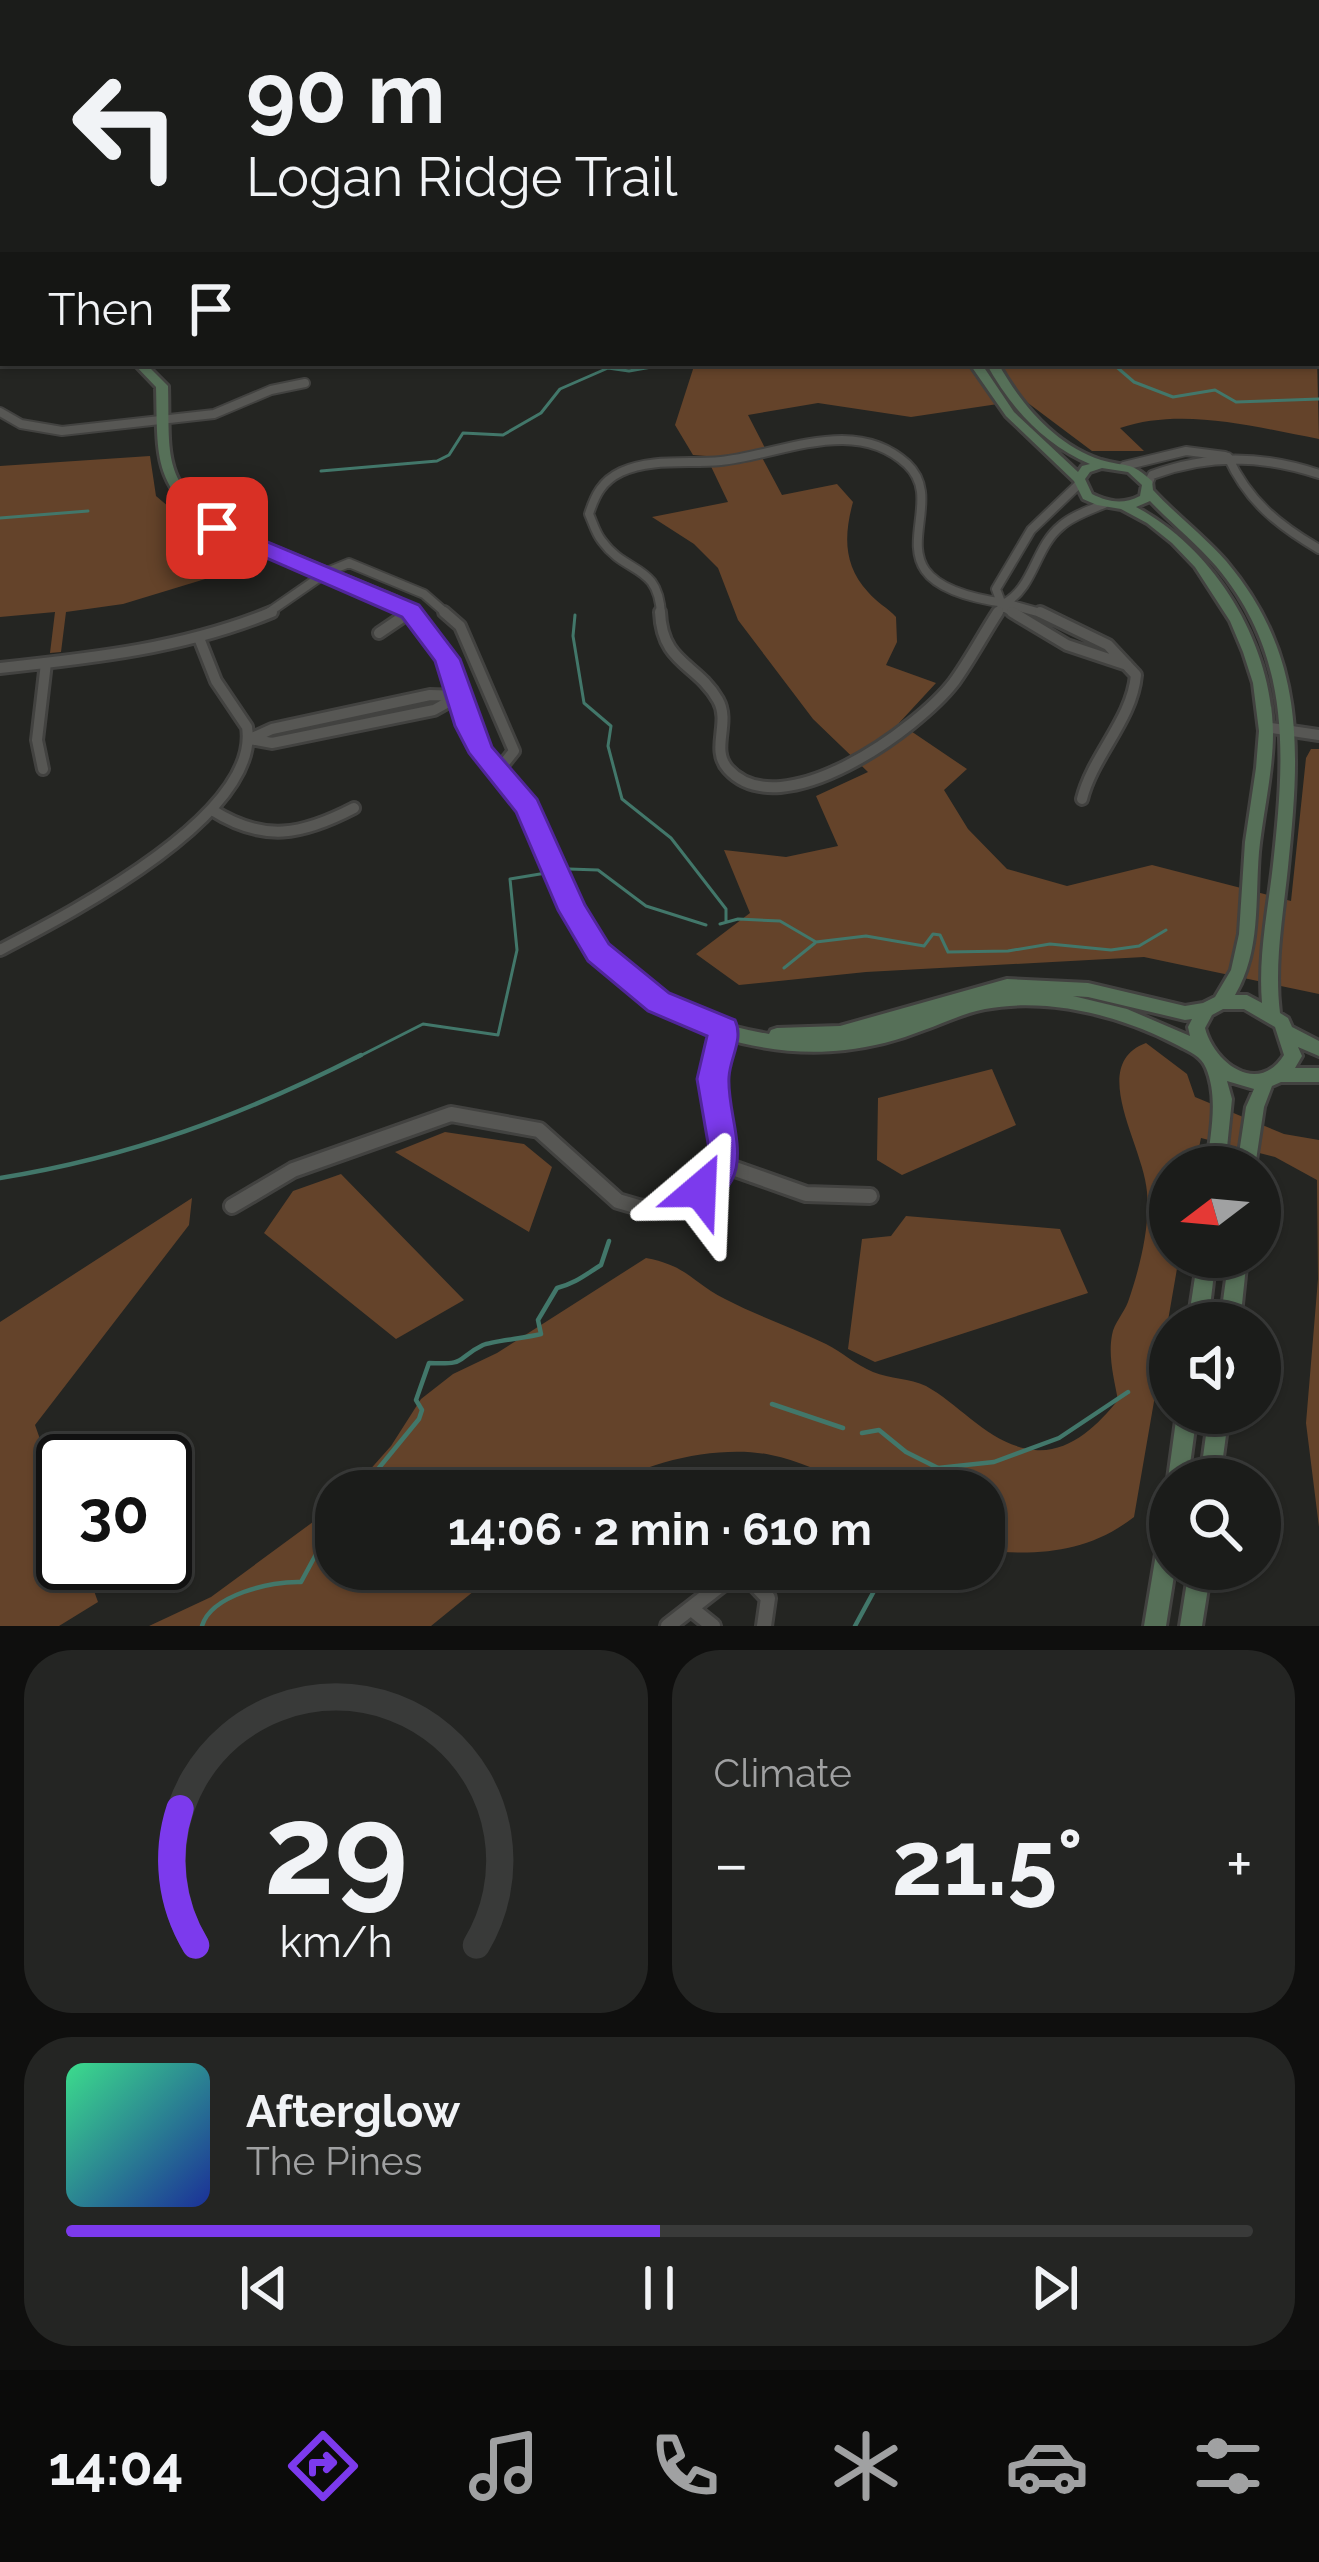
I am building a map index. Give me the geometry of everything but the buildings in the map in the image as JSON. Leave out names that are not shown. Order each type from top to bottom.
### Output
[{"type":"main road","points":[[142,366],[162,386],[163,470],[192,511],[217,528],[411,611],[447,659],[475,740],[536,822],[572,910],[598,952],[659,1002],[724,1030],[810,1048],[845,1046],[985,1001],[1055,1000],[1151,1025],[1239,1079],[1319,1076]]},
{"type":"main road","points":[[977,366],[1010,414],[1079,481],[1087,496],[1141,513],[1192,559],[1229,607],[1255,664],[1265,727],[1249,923],[1240,969],[1196,1028],[1223,1099],[1218,1146]]},
{"type":"main road","points":[[994,366],[1008,391],[1046,431],[1101,464]]},
{"type":"main road","points":[[1079,481],[1086,469],[1101,464],[1124,466],[1221,565],[1262,623],[1276,655],[1292,731],[1268,974],[1272,1014]]},
{"type":"main road","points":[[1124,506],[1140,502],[1148,489]]},
{"type":"main road","points":[[750,1036],[841,1034],[1007,986],[1088,990],[1186,1013],[1247,1002],[1272,1014],[1289,1033],[1319,1049]]},
{"type":"main road","points":[[1249,1146],[1255,1107],[1293,1056],[1289,1033]]},
{"type":"main road","points":[[1155,1626],[1161,1590]]},
{"type":"main road","points":[[1191,1626],[1197,1590]]},
{"type":"street","points":[[0,412],[21,424],[62,430],[214,414],[271,390],[305,383]]},
{"type":"street","points":[[1082,799],[1084,780],[1135,687],[1135,671],[1115,658],[1067,645],[1002,605],[956,592],[924,567],[912,532],[924,506],[924,487],[901,458],[868,443],[830,439],[713,461],[657,461],[630,468],[603,484],[589,514],[598,538],[658,587],[664,640],[718,699],[724,718],[721,758],[741,781],[766,790],[796,788],[860,760],[898,736],[953,683],[1002,605],[1018,596],[1035,560],[1063,523],[1104,504]]},
{"type":"street","points":[[1124,466],[1186,452],[1255,457],[1319,475]]},
{"type":"street","points":[[1148,489],[1152,475],[1169,468],[1228,457]]},
{"type":"street","points":[[1228,457],[1240,486],[1257,508],[1319,549]]},
{"type":"street","points":[[1002,605],[996,589],[1023,542],[1034,526],[1073,496],[1079,481]]},
{"type":"street","points":[[0,668],[158,649],[199,638],[271,614],[327,572],[350,563],[424,594],[460,626],[514,752],[497,770]]},
{"type":"street","points":[[380,633],[411,611]]},
{"type":"street","points":[[0,950],[96,896],[212,810],[245,764],[250,739],[247,722],[218,686],[199,638]]},
{"type":"street","points":[[43,769],[38,740],[46,663]]},
{"type":"street","points":[[250,739],[272,743],[414,714],[446,706],[459,696]]},
{"type":"street","points":[[1265,727],[1319,735]]},
{"type":"street","points":[[212,810],[251,832],[277,836],[311,830],[354,808]]},
{"type":"street","points":[[232,1206],[293,1170],[443,1114],[539,1130],[602,1191],[634,1206],[667,1206],[684,1200],[706,1185],[721,1164],[726,1136],[713,1073],[724,1030]]},
{"type":"street","points":[[721,1164],[806,1194],[870,1196]]},
{"type":"street","points":[[668,1626],[722,1584],[749,1578],[768,1598],[764,1626]]},
{"type":"street","points":[[693,1610],[713,1626]]},
{"type":"shaded area","points":[[694,366],[1317,366],[1319,439],[1219,421],[1169,419],[1120,428],[1144,451],[1092,451],[1024,400],[911,417],[818,403],[748,415],[765,448],[758,450],[782,495],[837,484],[853,502],[847,538],[854,571],[871,596],[896,617],[897,642],[886,665],[936,683],[899,723],[967,769],[944,790],[968,829],[1007,869],[1067,886],[1152,865],[1291,901],[1306,758],[1311,749],[1319,749],[1319,994],[1144,957],[866,972],[739,985],[696,954],[750,913],[724,850],[786,857],[838,846],[816,796],[868,772],[813,719],[738,620],[718,568],[694,544],[652,517],[728,502],[706,456],[693,455],[675,425]]},
{"type":"shaded area","points":[[150,456],[156,496],[195,529],[260,556],[248,566],[123,604],[66,612],[61,652],[50,653],[55,612],[0,617],[0,466]]},
{"type":"shaded area","points":[[1146,1043],[1187,1074],[1195,1097],[1284,1134],[1319,1140],[1319,1527],[1306,1423],[1318,1279],[1317,1180],[1281,1160],[1281,1146],[1232,1146],[1201,1138],[1199,1146],[1149,1146],[1149,1278],[1175,1278],[1171,1302],[1149,1302],[1149,1430],[1134,1517],[1099,1538],[1063,1549],[1005,1552],[1005,1470],[816,1470],[781,1457],[730,1452],[641,1470],[370,1470],[421,1399],[453,1374],[497,1353],[646,1258],[680,1270],[725,1299],[826,1344],[873,1372],[926,1386],[1004,1441],[1035,1450],[1071,1442],[1118,1400],[1112,1335],[1128,1302],[1145,1233],[1144,1173],[1120,1088],[1121,1069],[1129,1054]]},
{"type":"shaded area","points":[[992,1069],[1016,1125],[902,1175],[877,1160],[878,1098]]},
{"type":"shaded area","points":[[445,1132],[524,1144],[552,1167],[529,1232],[395,1152]]},
{"type":"shaded area","points":[[341,1174],[464,1300],[396,1339],[264,1233],[293,1191]]},
{"type":"shaded area","points":[[192,1198],[189,1225],[35,1425],[36,1590],[94,1590],[98,1602],[59,1626],[0,1626],[0,1322]]},
{"type":"shaded area","points":[[906,1216],[1060,1229],[1088,1293],[875,1362],[848,1349],[862,1239],[891,1236]]},
{"type":"shaded area","points":[[315,1520],[315,1590],[475,1590],[431,1626],[149,1626],[211,1597]]},
{"type":"waterway","points":[[321,471],[437,461],[449,455],[463,433],[503,435],[541,413],[560,389],[608,368],[629,371],[657,366]]},
{"type":"waterway","points":[[1115,366],[1134,382],[1173,397],[1215,390],[1236,402],[1319,399]]},
{"type":"waterway","points":[[0,518],[88,511]]},
{"type":"waterway","points":[[575,615],[573,636],[584,703],[611,726],[608,746],[622,799],[671,838],[726,909],[726,921]]},
{"type":"waterway","points":[[569,869],[598,870],[646,906],[706,925]]},
{"type":"waterway","points":[[356,1058],[423,1024],[498,1035],[517,950],[510,879],[546,873]]},
{"type":"waterway","points":[[720,924],[738,919],[780,921],[816,942],[866,936],[924,946],[933,934],[940,935],[948,952],[1008,951],[1050,944],[1111,950],[1139,946],[1166,930]]},
{"type":"waterway","points":[[784,968],[815,943]]},
{"type":"waterway","points":[[0,1178],[141,1146],[273,1097],[361,1055]]},
{"type":"waterway","points":[[377,1470],[419,1419],[422,1410],[416,1400],[429,1363],[456,1362],[483,1345],[541,1334],[538,1320],[557,1288],[601,1265],[609,1241]]},
{"type":"waterway","points":[[938,1468],[994,1462],[1059,1438],[1128,1392]]},
{"type":"waterway","points":[[772,1404],[843,1428]]},
{"type":"waterway","points":[[862,1433],[879,1430],[906,1452],[938,1468]]},
{"type":"waterway","points":[[202,1626],[229,1598],[259,1587],[301,1582],[315,1556]]},
{"type":"waterway","points":[[855,1626],[875,1590]]},
{"type":"route","points":[[217,528],[411,611],[447,659],[468,726],[482,753],[527,807],[572,910],[598,952],[659,1002],[724,1030],[713,1079],[725,1149],[716,1174],[700,1190]]}]
